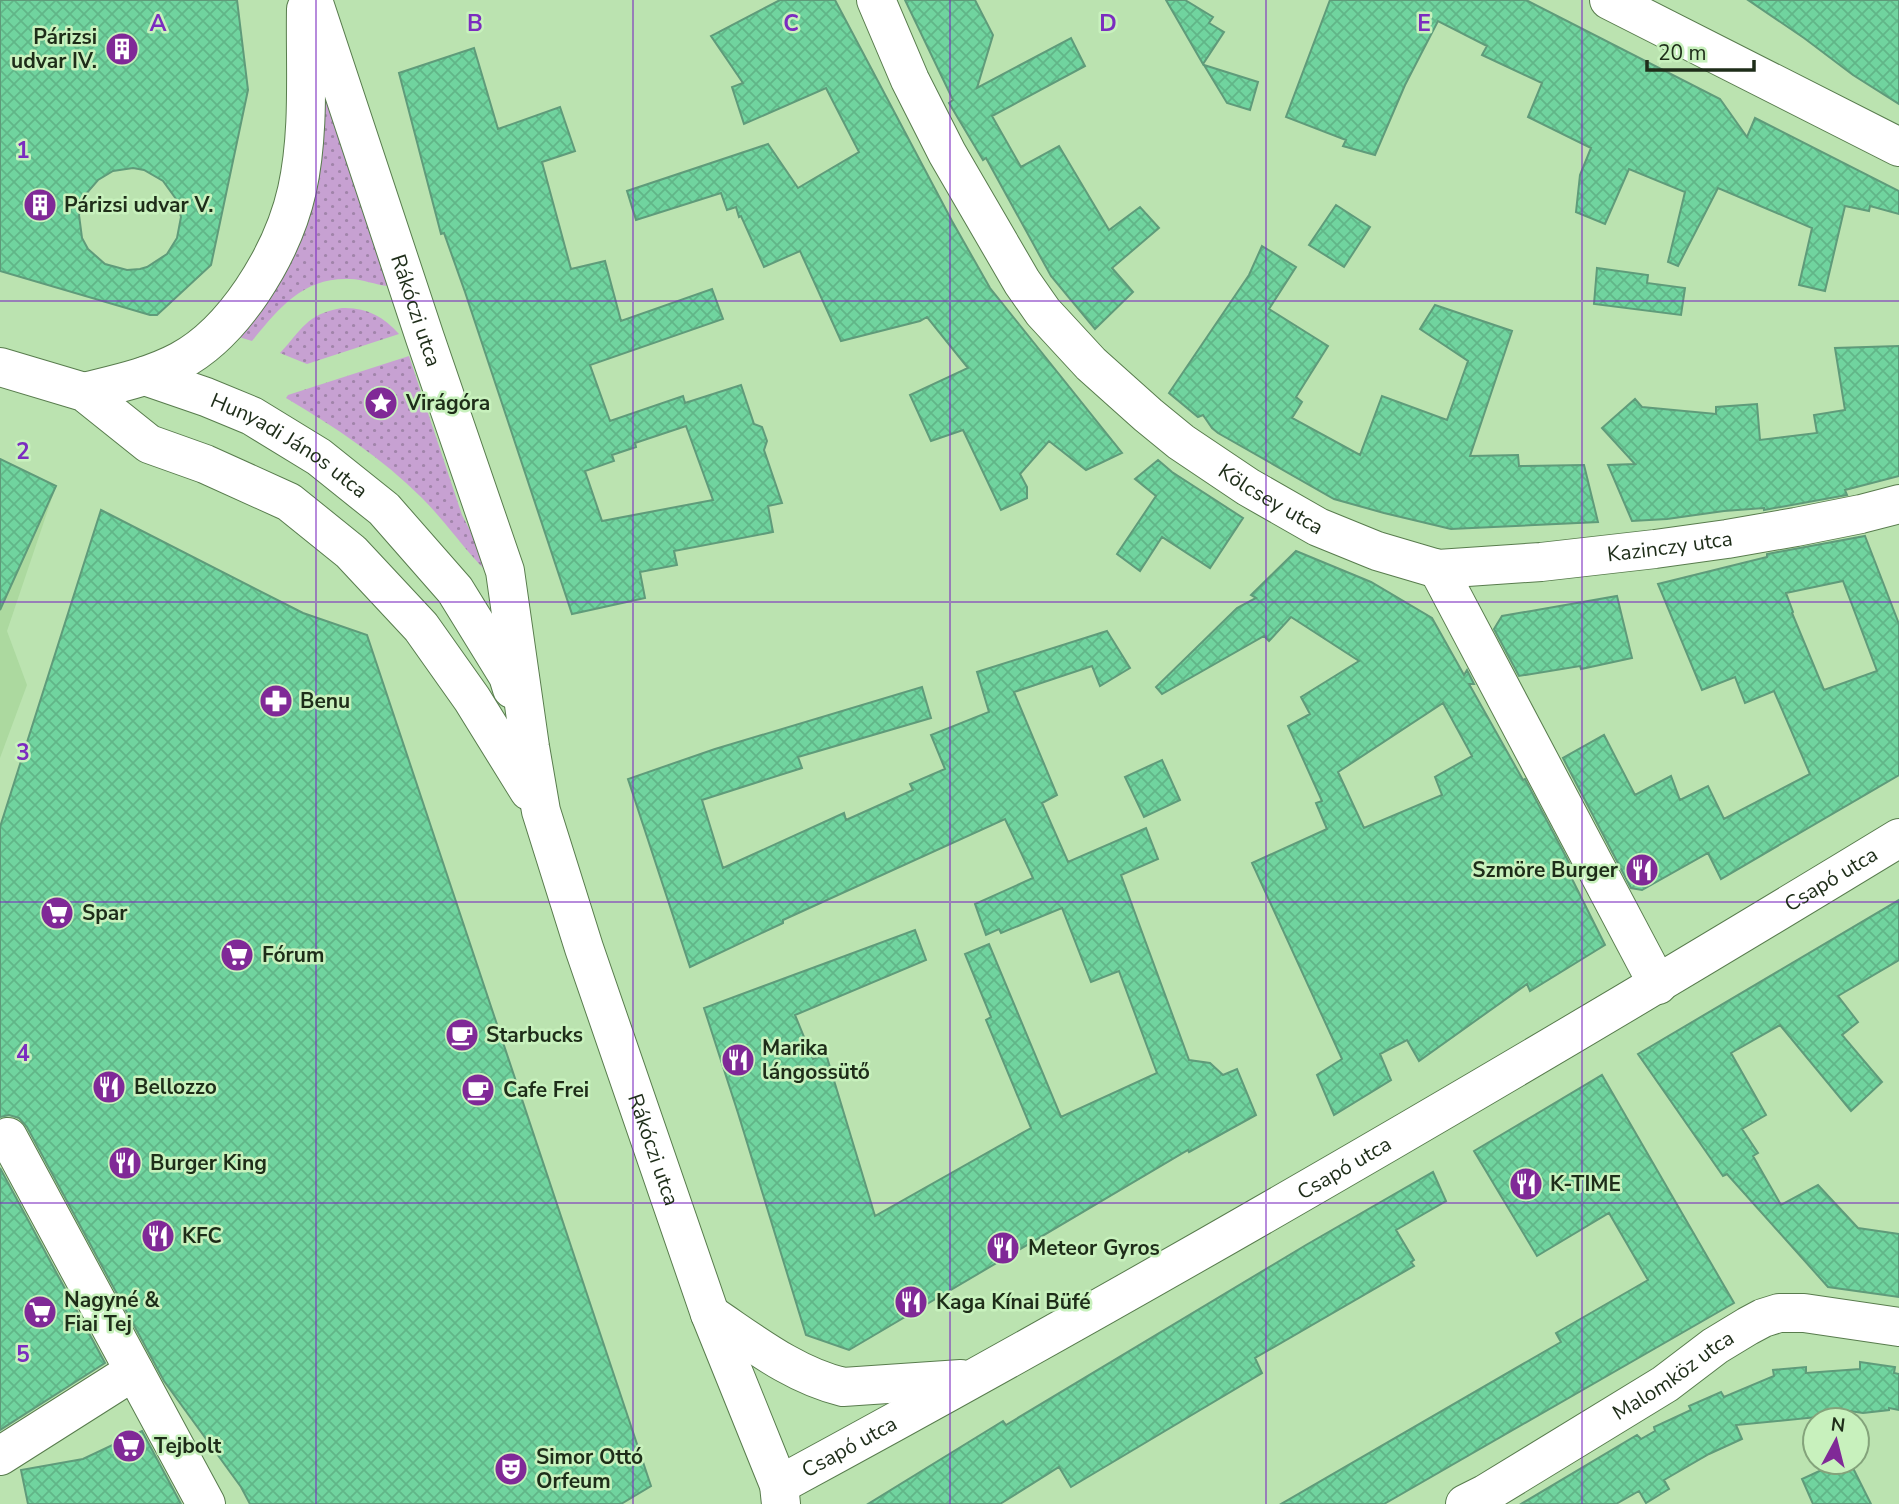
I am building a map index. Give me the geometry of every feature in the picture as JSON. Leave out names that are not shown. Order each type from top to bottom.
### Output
[{"type":"street","points":[[0,367],[84,393],[145,376],[182,360],[214,337],[231,320],[269,263],[290,217],[297,191],[302,156],[306,0]]},
{"type":"street","name":"Rákóczi utca","points":[[313,0],[505,571],[541,811],[584,948],[710,1314],[785,1498]]},
{"type":"street","name":"Kölcsey utca","points":[[876,0],[927,116],[990,229],[1043,312],[1083,355],[1181,442],[1283,509],[1349,540],[1438,569]]},
{"type":"street","points":[[1609,0],[1899,147]]},
{"type":"street","name":"Hunyadi János utca","points":[[145,376],[252,416],[319,457],[384,509],[455,590]]},
{"type":"street","name":"Rákóczi utca","points":[[84,393],[149,444],[205,464],[289,502],[351,552],[421,627],[472,699],[541,811]]},
{"type":"street","name":"Kazinczy utca","points":[[1438,569],[1541,562],[1656,549],[1796,527],[1899,504]]},
{"type":"street","points":[[1438,569],[1658,985]]},
{"type":"street","name":"Rákóczi utca","points":[[455,590],[508,677],[530,747]]},
{"type":"street","name":"Csapó utca","points":[[785,1498],[972,1379],[1200,1251],[1658,985],[1899,838]]},
{"type":"street","points":[[8,1137],[206,1504]]},
{"type":"street","name":"Malomköz utca","points":[[1465,1504],[1665,1384],[1715,1346],[1763,1318],[1779,1313],[1804,1313],[1899,1327]]},
{"type":"street","points":[[710,1314],[784,1364],[828,1384],[843,1387],[972,1379]]},
{"type":"street","points":[[0,1456],[134,1371]]},
{"type":"shaded area","points":[[324,92],[388,286],[350,279],[319,283],[305,289],[282,306],[252,341],[239,337]]},
{"type":"shaded area","points":[[342,308],[359,309],[374,314],[399,334],[307,364],[280,353],[312,319]]},
{"type":"shaded area","points":[[409,356],[462,515],[487,563],[483,568],[407,483],[340,432],[286,398],[288,395]]},
{"type":"shaded area","points":[[0,459],[56,486],[7,631],[27,685],[0,758]]},
{"type":"building","points":[[0,0],[237,0],[248,90],[211,265],[157,315],[0,271]],"holes":[[[133,168],[144,170],[163,181],[176,199],[181,217],[177,238],[167,254],[147,267],[127,270],[105,264],[88,249],[82,238],[79,215],[85,195],[98,180],[113,171]]]},
{"type":"building","points":[[780,0],[835,0],[990,288],[1122,453],[1086,470],[1049,441],[1020,474],[1027,487],[1027,498],[1001,510],[963,430],[931,441],[910,395],[968,368],[927,317],[841,341],[800,251],[764,267],[736,207],[727,210],[721,193],[636,220],[627,191],[768,144],[798,188],[859,152],[826,88],[744,124],[732,87],[743,83],[711,36]]},
{"type":"building","points":[[905,0],[975,0],[993,35],[977,88],[1071,38],[1085,66],[992,116],[1021,167],[1059,146],[1109,230],[1140,207],[1159,228],[1112,268],[1133,292],[1095,329],[1051,276],[986,158],[983,160],[949,103],[953,100]]},
{"type":"building","points":[[1166,0],[1185,0],[1213,17],[1209,23],[1224,32],[1203,64]]},
{"type":"building","points":[[1330,0],[1526,0],[1720,99],[1747,137],[1755,118],[1899,191],[1899,214],[1870,206],[1869,211],[1845,206],[1825,291],[1799,285],[1812,228],[1718,188],[1678,266],[1668,262],[1685,192],[1629,169],[1605,224],[1576,212],[1580,175],[1591,148],[1528,117],[1542,83],[1482,55],[1487,46],[1438,21],[1405,85],[1375,155],[1343,146],[1346,140],[1286,117]]},
{"type":"building","points":[[1748,0],[1899,0],[1899,104],[1853,75]]},
{"type":"building","points":[[474,48],[498,129],[560,107],[575,151],[542,162],[571,269],[605,261],[621,321],[712,289],[723,319],[590,365],[610,421],[683,396],[685,403],[741,385],[754,424],[762,427],[767,441],[764,450],[782,503],[768,506],[773,532],[674,551],[677,565],[640,572],[645,598],[572,614],[465,292],[444,233],[441,234],[399,73]],"holes":[[[686,426],[713,500],[602,521],[585,471],[614,461],[612,455],[636,447],[635,443]]]},
{"type":"building","points":[[1204,65],[1258,82],[1250,110],[1227,103]]},
{"type":"building","points":[[1336,205],[1370,227],[1344,267],[1309,245]]},
{"type":"building","points":[[1262,246],[1296,267],[1269,309],[1328,346],[1296,397],[1302,402],[1292,418],[1360,455],[1382,396],[1447,420],[1468,361],[1420,329],[1435,305],[1512,331],[1470,456],[1518,455],[1519,466],[1584,465],[1598,522],[1451,529],[1384,513],[1334,499],[1218,433],[1203,415],[1198,417],[1169,393],[1249,275]]},
{"type":"building","points":[[1597,268],[1648,275],[1647,283],[1685,288],[1681,315],[1594,304]]},
{"type":"building","points":[[1899,346],[1899,476],[1845,490],[1847,495],[1764,510],[1724,511],[1632,521],[1608,465],[1635,464],[1602,428],[1635,399],[1642,407],[1716,414],[1716,407],[1757,404],[1760,440],[1817,433],[1814,415],[1845,410],[1835,348]]},
{"type":"building","points":[[0,459],[56,486],[0,610]]},
{"type":"building","points":[[1158,460],[1243,518],[1210,568],[1162,537],[1140,571],[1117,554],[1156,496],[1135,479]]},
{"type":"building","name":"Fórum","points":[[101,510],[303,613],[367,635],[651,1486],[621,1504],[250,1504],[241,1487],[164,1381],[27,1127],[19,1118],[9,1115],[0,1117],[0,827]]},
{"type":"building","points":[[1865,536],[1899,624],[1899,775],[1721,879],[1708,853],[1642,890],[1631,888],[1563,758],[1604,735],[1635,795],[1671,776],[1680,800],[1708,786],[1724,819],[1810,774],[1774,691],[1745,703],[1735,677],[1702,690],[1658,584],[1767,557],[1767,554]],"holes":[[[1843,581],[1877,671],[1824,690],[1786,593]]]},
{"type":"building","points":[[1296,551],[1371,582],[1432,618],[1464,675],[1467,670],[1474,684],[1469,684],[1523,780],[1525,779],[1574,872],[1568,871],[1605,945],[1530,991],[1527,984],[1419,1061],[1407,1040],[1380,1054],[1391,1080],[1334,1115],[1317,1075],[1342,1059],[1252,863],[1327,829],[1316,803],[1322,801],[1288,726],[1310,714],[1301,697],[1359,661],[1291,617],[1269,641],[1264,636],[1162,694],[1156,687],[1237,608],[1256,598],[1251,595]],"holes":[[[1443,703],[1472,756],[1435,777],[1442,795],[1364,828],[1338,772]]]},
{"type":"building","points":[[1617,596],[1632,658],[1581,669],[1580,666],[1519,676],[1494,629],[1502,616]]},
{"type":"building","points":[[1107,631],[1130,668],[1100,686],[1092,666],[1014,692],[1057,795],[1042,803],[1068,862],[1146,828],[1158,859],[1121,875],[1189,1060],[1210,1063],[1223,1075],[1237,1069],[1256,1115],[1189,1152],[1188,1150],[849,1350],[806,1335],[704,1008],[915,930],[926,960],[795,1015],[813,1059],[826,1054],[875,1216],[1031,1128],[986,1020],[991,1017],[965,954],[989,944],[1061,1117],[1157,1073],[1119,971],[1091,982],[1062,908],[1001,933],[999,929],[986,935],[975,904],[1033,878],[1005,819],[783,920],[783,923],[690,967],[628,779],[715,749],[922,687],[931,718],[798,757],[802,768],[702,800],[723,868],[844,813],[846,820],[913,790],[910,784],[945,769],[931,735],[989,712],[977,672]]},
{"type":"building","points":[[1162,760],[1180,800],[1144,817],[1125,777]]},
{"type":"building","points":[[1899,900],[1899,960],[1838,996],[1858,1022],[1842,1035],[1882,1082],[1851,1111],[1780,1025],[1731,1053],[1766,1115],[1742,1129],[1758,1153],[1753,1156],[1781,1205],[1818,1185],[1858,1228],[1899,1234],[1899,1297],[1828,1287],[1727,1174],[1723,1176],[1638,1054]]},
{"type":"building","points":[[1602,1075],[1734,1303],[1384,1504],[1281,1504],[1561,1342],[1556,1333],[1648,1280],[1609,1213],[1537,1256],[1474,1151]]},
{"type":"building","points":[[0,1168],[105,1363],[0,1430]]},
{"type":"building","points":[[1433,1172],[1446,1201],[1396,1230],[1414,1260],[1411,1262],[1414,1266],[1255,1358],[1262,1373],[1071,1487],[1059,1467],[1000,1504],[868,1504],[1003,1421],[1006,1425]]},
{"type":"building","points":[[1860,1362],[1895,1367],[1894,1373],[1899,1374],[1899,1410],[1889,1408],[1871,1412],[1871,1406],[1801,1406],[1801,1419],[1736,1425],[1742,1439],[1664,1480],[1669,1489],[1646,1503],[1639,1491],[1616,1504],[1521,1504],[1637,1435],[1641,1439],[1655,1431],[1654,1427],[1691,1410],[1689,1406],[1721,1392],[1724,1397],[1774,1376],[1773,1370],[1806,1367],[1806,1373],[1860,1369]]},
{"type":"building","points":[[142,1431],[181,1504],[28,1504],[21,1470],[83,1459]]},
{"type":"building","points":[[1809,1476],[1857,1476],[1871,1504],[1813,1504],[1802,1479]]},
{"type":"place","name":"Párizsi udvar IV.","points":[[122,49]]},
{"type":"place","name":"Párizsi udvar V.","points":[[40,205]]},
{"type":"place","name":"Virágóra","points":[[381,403]]},
{"type":"place","name":"Benu","points":[[276,701]]},
{"type":"place","name":"Szmöre Burger","points":[[1642,870]]},
{"type":"place","name":"Spar","points":[[57,913]]},
{"type":"place","name":"Fórum","points":[[237,955]]},
{"type":"place","name":"Starbucks","points":[[462,1035]]},
{"type":"place","name":"Marika lángossütő","points":[[738,1060]]},
{"type":"place","name":"Bellozzo","points":[[109,1087]]},
{"type":"place","name":"Cafe Frei","points":[[478,1090]]},
{"type":"place","name":"Burger King","points":[[125,1163]]},
{"type":"place","name":"K-TIME","points":[[1526,1184]]},
{"type":"place","name":"KFC","points":[[158,1236]]},
{"type":"place","name":"Meteor Gyros","points":[[1003,1248]]},
{"type":"place","name":"Kaga Kínai Büfé","points":[[911,1302]]},
{"type":"place","name":"Nagyné & Fiai Tej","points":[[40,1312]]},
{"type":"place","name":"Tejbolt","points":[[129,1446]]},
{"type":"place","name":"Simor Ottó Orfeum","points":[[511,1469]]}]
